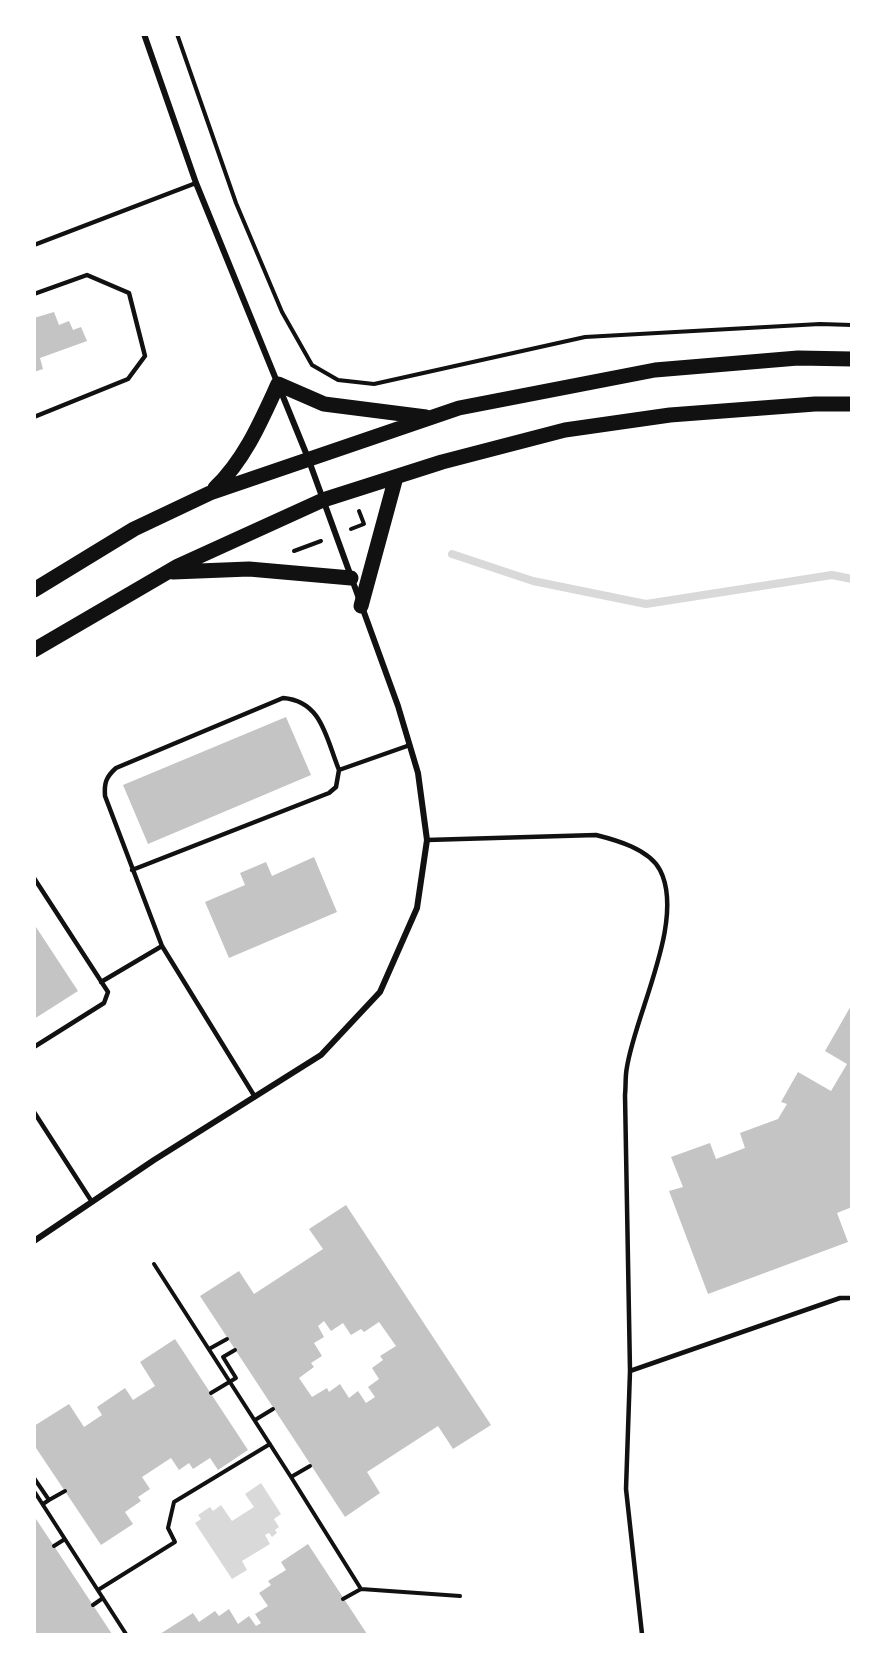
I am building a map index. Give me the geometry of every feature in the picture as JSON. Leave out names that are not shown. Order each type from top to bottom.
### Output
[{"type":"main road","points":[[34,590],[134,529],[210,493],[459,408],[654,370],[798,358],[852,359]]},
{"type":"main road","points":[[210,493],[234,470],[278,384],[324,404],[429,418]]},
{"type":"main road","points":[[34,650],[167,572],[323,501],[442,462],[565,430],[670,415],[815,404],[852,404]]},
{"type":"main road","points":[[362,606],[396,477]]},
{"type":"main road","points":[[167,572],[249,569],[351,578]]},
{"type":"street","points":[[34,1241],[321,1055],[380,992],[417,908],[427,840],[418,772],[362,606],[308,458],[196,183],[144,34]]},
{"type":"lane","points":[[34,245],[196,183]]},
{"type":"lane","points":[[34,294],[87,275],[129,293],[145,356],[128,379],[34,417]]},
{"type":"lane","points":[[132,870],[329,793],[336,787],[339,770],[317,715],[308,704],[297,699],[283,698],[116,768],[107,776],[104,784],[105,796],[132,870],[162,946],[255,1097]]},
{"type":"lane","points":[[339,770],[410,745]]},
{"type":"lane","points":[[427,840],[596,835],[619,841],[659,869],[666,894],[664,933],[627,1067],[626,1086],[630,1371],[626,1489],[642,1635]]},
{"type":"lane","points":[[34,878],[108,992],[104,1003],[34,1047]]},
{"type":"lane","points":[[101,982],[162,946]]},
{"type":"lane","points":[[34,1112],[92,1202]]},
{"type":"lane","points":[[630,1371],[840,1298],[852,1298]]},
{"type":"path","points":[[177,34],[236,203],[282,312],[312,365],[338,380],[374,384],[585,337],[820,324],[852,325]]},
{"type":"path","points":[[154,1264],[361,1589]]},
{"type":"path","points":[[209,1349],[227,1339]]},
{"type":"path","points":[[211,1393],[236,1378],[223,1357],[235,1350]]},
{"type":"path","points":[[255,1420],[273,1409]]},
{"type":"path","points":[[98,1590],[175,1542],[168,1528],[174,1502],[270,1444]]},
{"type":"path","points":[[291,1477],[310,1466]]},
{"type":"path","points":[[34,1478],[49,1500]]},
{"type":"path","points":[[34,1491],[126,1635]]},
{"type":"path","points":[[43,1504],[65,1491]]},
{"type":"path","points":[[54,1546],[65,1539]]},
{"type":"path","points":[[344,1599],[361,1589],[460,1596]]},
{"type":"path","points":[[93,1605],[103,1598]]},
{"type":"shaded area","points":[[261,1483],[281,1514],[274,1519],[279,1527],[275,1530],[277,1533],[272,1537],[269,1533],[265,1535],[270,1544],[242,1561],[247,1570],[232,1579],[195,1523],[201,1519],[198,1515],[210,1507],[213,1511],[221,1505],[232,1521],[254,1507],[245,1494]]},
{"type":"building","points":[[54,312],[59,325],[69,321],[73,330],[81,327],[87,341],[40,358],[43,369],[34,372],[34,318]]},
{"type":"building","points":[[286,717],[311,775],[148,844],[123,785]]},
{"type":"building","points":[[314,857],[337,912],[229,958],[205,902],[245,885],[240,873],[266,862],[272,876]]},
{"type":"building","points":[[34,924],[78,991],[34,1019]]},
{"type":"building","points":[[852,1004],[852,1207],[837,1213],[848,1242],[708,1294],[669,1191],[683,1187],[671,1157],[710,1143],[716,1159],[745,1148],[740,1133],[778,1119],[787,1104],[781,1102],[798,1072],[831,1091],[847,1064],[825,1051]]},
{"type":"building","points":[[346,1205],[491,1425],[453,1449],[438,1426],[367,1472],[380,1493],[345,1517],[200,1296],[239,1271],[254,1294],[323,1249],[309,1229]],"holes":[[[324,1321],[331,1331],[343,1323],[351,1335],[361,1329],[364,1332],[379,1322],[396,1346],[380,1356],[383,1360],[372,1368],[379,1379],[368,1387],[375,1397],[366,1403],[358,1391],[349,1398],[340,1384],[329,1392],[327,1388],[312,1397],[299,1378],[314,1367],[311,1363],[322,1356],[314,1343],[324,1337],[318,1326]]]},
{"type":"building","points":[[175,1339],[248,1450],[218,1470],[210,1458],[193,1469],[189,1463],[179,1470],[171,1458],[142,1477],[150,1489],[138,1497],[141,1501],[125,1512],[133,1524],[101,1545],[34,1445],[34,1426],[69,1404],[84,1427],[102,1415],[97,1407],[125,1388],[133,1400],[155,1386],[140,1362]]},
{"type":"building","points":[[34,1516],[54,1546],[112,1634],[34,1634]]},
{"type":"building","points":[[308,1544],[367,1634],[160,1634],[193,1613],[199,1622],[215,1611],[219,1616],[229,1609],[238,1624],[249,1616],[256,1626],[261,1623],[255,1614],[268,1606],[259,1593],[271,1585],[268,1581],[286,1570],[281,1562]]},
{"type":"waterway","points":[[452,554],[533,581],[646,604],[832,575],[852,579]]}]
